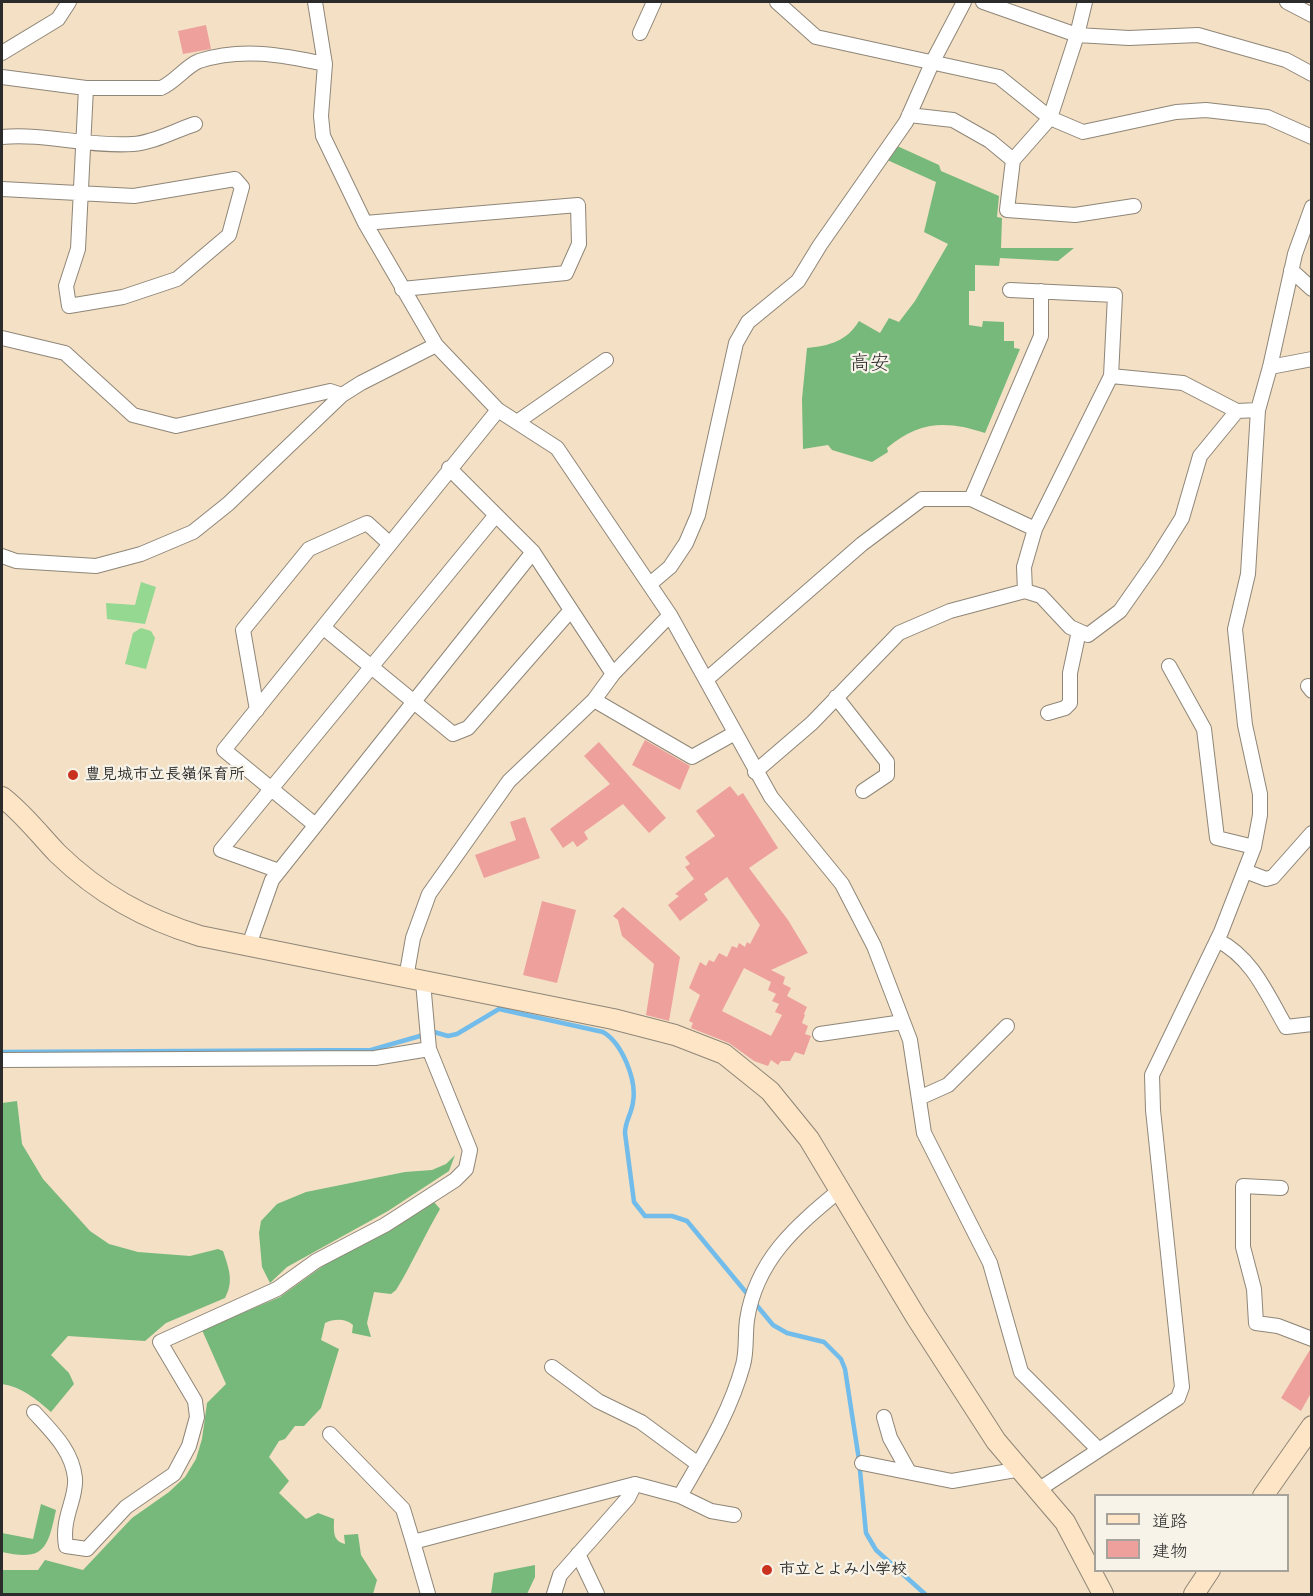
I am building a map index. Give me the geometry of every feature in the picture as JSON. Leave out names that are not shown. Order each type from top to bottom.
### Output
[{"type":"street","points":[[2,53],[58,18],[69,2]]},
{"type":"street","points":[[315,2],[325,64],[321,116],[323,136],[365,223],[436,345],[498,410],[557,448],[670,615],[707,679],[755,772],[771,797],[842,884],[874,946],[910,1040],[924,1133],[990,1263],[1021,1372],[1098,1449]]},
{"type":"street","points":[[640,33],[654,2]]},
{"type":"street","points":[[777,2],[816,37],[999,77],[1050,118],[1083,132],[1176,112],[1206,110],[1267,117],[1311,137]]},
{"type":"street","points":[[650,584],[670,567],[686,543],[698,515],[736,344],[748,322],[798,281],[909,115],[964,2]]},
{"type":"street","points":[[983,2],[1077,35],[1129,38],[1198,35],[1286,60],[1311,74]]},
{"type":"street","points":[[1085,2],[1077,35],[1050,118],[1012,160],[1007,210],[1075,215],[1134,206]]},
{"type":"street","points":[[1287,2],[1311,15]]},
{"type":"street","points":[[2,77],[86,87],[161,88],[171,84],[198,61],[244,53],[271,52],[325,64]]},
{"type":"street","points":[[2,189],[80,195],[134,196],[235,178],[242,187],[229,235],[177,279],[123,297],[69,306],[66,286],[78,249],[80,195],[82,142],[86,87]]},
{"type":"street","points":[[909,115],[953,120],[990,141],[1012,160]]},
{"type":"street","points":[[2,137],[31,135],[82,142],[135,144],[195,124]]},
{"type":"street","points":[[365,223],[578,205],[579,244],[566,273],[402,289]]},
{"type":"street","points":[[1038,1490],[1178,1398],[1182,1388],[1153,1110],[1152,1075],[1217,940],[1254,847],[1260,816],[1260,794],[1245,725],[1235,629],[1248,574],[1258,410],[1270,367],[1291,270],[1311,207]]},
{"type":"street","points":[[1291,270],[1311,289]]},
{"type":"street","points":[[1010,290],[1116,295],[1112,376],[1035,529],[1024,567],[1025,591]]},
{"type":"street","points":[[971,499],[1041,336],[1041,291]]},
{"type":"street","points":[[2,338],[66,353],[133,415],[177,426],[330,391],[342,395]]},
{"type":"street","points":[[2,556],[16,561],[96,566],[141,554],[193,532],[228,504],[342,395],[360,383],[436,345]]},
{"type":"street","points":[[1270,367],[1311,359]]},
{"type":"street","points":[[517,423],[606,360]]},
{"type":"street","points":[[1112,376],[1183,383],[1237,411],[1258,410]]},
{"type":"street","points":[[314,824],[224,750],[498,410]]},
{"type":"street","points":[[755,772],[812,723],[899,633],[950,611],[1025,591],[1041,596],[1070,627],[1088,635],[1120,611],[1182,518],[1200,456],[1237,411]]},
{"type":"street","points":[[449,468],[533,552],[613,674]]},
{"type":"street","points":[[707,679],[862,544],[922,498],[971,499],[1035,529]]},
{"type":"street","points":[[279,871],[221,850],[495,515]]},
{"type":"street","points":[[257,710],[243,630],[309,549],[367,523],[390,544]]},
{"type":"street","points":[[249,945],[272,880],[314,824],[533,552]]},
{"type":"street","points":[[324,628],[453,734],[468,728],[571,610]]},
{"type":"street","points":[[34,1412],[64,1445],[75,1479],[63,1529],[66,1546],[87,1549],[126,1508],[174,1474],[189,1446],[197,1417],[195,1401],[160,1342],[277,1289],[316,1261],[385,1225],[455,1180],[466,1169],[470,1150],[429,1049],[415,980],[413,938],[429,894],[509,781],[594,700],[613,674],[670,615]]},
{"type":"street","points":[[1048,713],[1065,708],[1070,703],[1070,673],[1079,631]]},
{"type":"street","points":[[1169,666],[1204,729],[1217,838],[1254,847]]},
{"type":"street","points":[[836,697],[886,762],[887,775],[863,791]]},
{"type":"street","points":[[594,700],[692,757],[735,733]]},
{"type":"street","points":[[2,797],[79,873],[103,893],[164,924],[200,936],[613,1019],[675,1035],[724,1054],[770,1091],[808,1139],[984,1422],[1065,1522],[1103,1594]]},
{"type":"street","points":[[1245,871],[1266,879],[1273,877],[1311,833]]},
{"type":"street","points":[[1217,940],[1235,949],[1247,960],[1286,1027],[1311,1023]]},
{"type":"street","points":[[820,1034],[903,1022]]},
{"type":"street","points":[[919,1098],[948,1085],[1007,1026]]},
{"type":"street","points":[[2,1060],[375,1058],[429,1049]]},
{"type":"street","points":[[1281,1188],[1244,1186],[1243,1247],[1254,1289],[1256,1323],[1278,1326],[1311,1339]]},
{"type":"street","points":[[680,1496],[726,1416],[744,1363],[747,1319],[755,1289],[777,1248],[795,1226],[840,1190]]},
{"type":"street","points":[[552,1367],[598,1401],[642,1422],[698,1464]]},
{"type":"street","points":[[884,1417],[891,1438],[909,1472]]},
{"type":"street","points":[[1264,1494],[1311,1425]]},
{"type":"street","points":[[330,1434],[403,1509],[428,1594]]},
{"type":"street","points":[[862,1463],[951,1481],[1021,1469]]},
{"type":"street","points":[[413,1542],[635,1484],[680,1496],[711,1511],[734,1515]]},
{"type":"street","points":[[554,1594],[560,1575],[628,1498],[635,1484]]},
{"type":"street","points":[[578,1554],[597,1594]]},
{"type":"street","points":[[1194,1594],[1209,1572]]},
{"type":"green space","points":[[895,145],[939,165],[941,171],[999,196],[997,217],[1002,218],[1001,248],[1074,248],[1058,261],[1000,258],[999,266],[975,265],[975,291],[969,291],[969,325],[982,327],[983,321],[1004,322],[1004,341],[1014,341],[1014,348],[1020,349],[985,433],[958,426],[922,428],[899,439],[887,448],[888,452],[872,462],[832,450],[828,445],[803,449],[802,399],[807,348],[823,346],[843,338],[859,321],[880,333],[889,318],[899,322],[915,301],[948,244],[924,232],[936,182],[885,159]]},
{"type":"green space","points":[[141,582],[156,587],[145,624],[107,619],[106,603],[135,605]]},
{"type":"green space","points":[[141,628],[151,631],[155,638],[146,669],[125,664],[133,633]]},
{"type":"green space","points":[[17,1101],[22,1144],[43,1179],[90,1231],[109,1244],[138,1252],[190,1256],[218,1249],[223,1251],[230,1275],[225,1298],[166,1323],[145,1341],[68,1336],[51,1355],[69,1373],[74,1384],[51,1412],[22,1391],[2,1384],[2,1103]]},
{"type":"green space","points":[[455,1155],[449,1171],[388,1211],[287,1267],[270,1283],[262,1267],[259,1233],[261,1221],[277,1204],[306,1192],[405,1172],[432,1170],[446,1164]]},
{"type":"green space","points":[[434,1202],[440,1209],[396,1290],[391,1294],[374,1292],[367,1323],[371,1337],[352,1333],[353,1325],[347,1321],[336,1320],[325,1323],[321,1340],[339,1349],[321,1408],[304,1426],[295,1426],[285,1439],[279,1441],[269,1457],[289,1481],[279,1493],[306,1519],[318,1513],[334,1519],[336,1538],[341,1543],[345,1544],[344,1535],[358,1534],[361,1555],[377,1580],[373,1594],[2,1594],[2,1570],[38,1570],[45,1560],[83,1570],[132,1518],[169,1492],[185,1477],[196,1459],[202,1439],[207,1403],[226,1384],[202,1330],[280,1297],[323,1266]]},
{"type":"green space","points":[[41,1504],[56,1510],[50,1534],[42,1549],[27,1555],[2,1552],[2,1533],[33,1539]]},
{"type":"green space","points":[[535,1565],[535,1577],[527,1594],[491,1594],[494,1573]]},
{"type":"building","points":[[206,25],[211,49],[183,54],[178,31]]},
{"type":"building","points":[[645,740],[690,766],[680,790],[632,765]]},
{"type":"building","points":[[599,742],[666,818],[649,833],[623,804],[584,832],[588,839],[577,847],[573,841],[563,848],[550,829],[610,784],[584,756]]},
{"type":"building","points":[[730,786],[738,796],[743,793],[778,848],[749,868],[788,920],[808,953],[771,970],[785,977],[783,984],[791,988],[787,996],[807,1007],[804,1014],[802,1013],[805,1015],[802,1023],[808,1026],[805,1034],[811,1036],[804,1055],[795,1052],[790,1061],[781,1061],[778,1065],[771,1060],[768,1066],[754,1061],[729,1043],[691,1028],[693,1023],[689,1021],[700,995],[689,988],[700,962],[706,966],[709,960],[714,962],[719,953],[727,957],[732,946],[737,948],[739,943],[745,947],[747,942],[750,944],[760,925],[727,877],[704,894],[708,900],[680,921],[668,905],[679,896],[675,894],[694,879],[685,867],[690,864],[685,857],[715,836],[696,811]],"holes":[[[744,968],[771,982],[768,990],[776,994],[772,1001],[779,1004],[775,1012],[782,1015],[771,1036],[722,1011]]]},
{"type":"building","points":[[525,817],[540,858],[484,878],[475,855],[516,840],[510,822]]},
{"type":"building","points":[[542,901],[576,910],[557,983],[523,975]]},
{"type":"building","points":[[623,907],[680,957],[669,1021],[646,1015],[654,964],[622,936],[618,920],[613,916]]},
{"type":"building","points":[[1311,1348],[1311,1393],[1301,1411],[1281,1398]]},
{"type":"waterway","points":[[2,1052],[371,1050],[434,1032],[448,1036],[457,1034],[499,1009],[603,1032],[610,1037],[622,1053],[633,1083],[633,1102],[625,1133],[634,1202],[645,1216],[672,1216],[687,1221],[773,1325],[787,1333],[824,1342],[841,1359],[845,1369],[859,1460],[866,1533],[876,1550],[925,1594]]},
{"type":"place","name":"豊見城市立長嶺保育所","points":[[73,775]]},
{"type":"place","name":"市立とよみ小学校","points":[[767,1570]]},
{"type":"district","name":"高安","points":[[870,363]]}]
